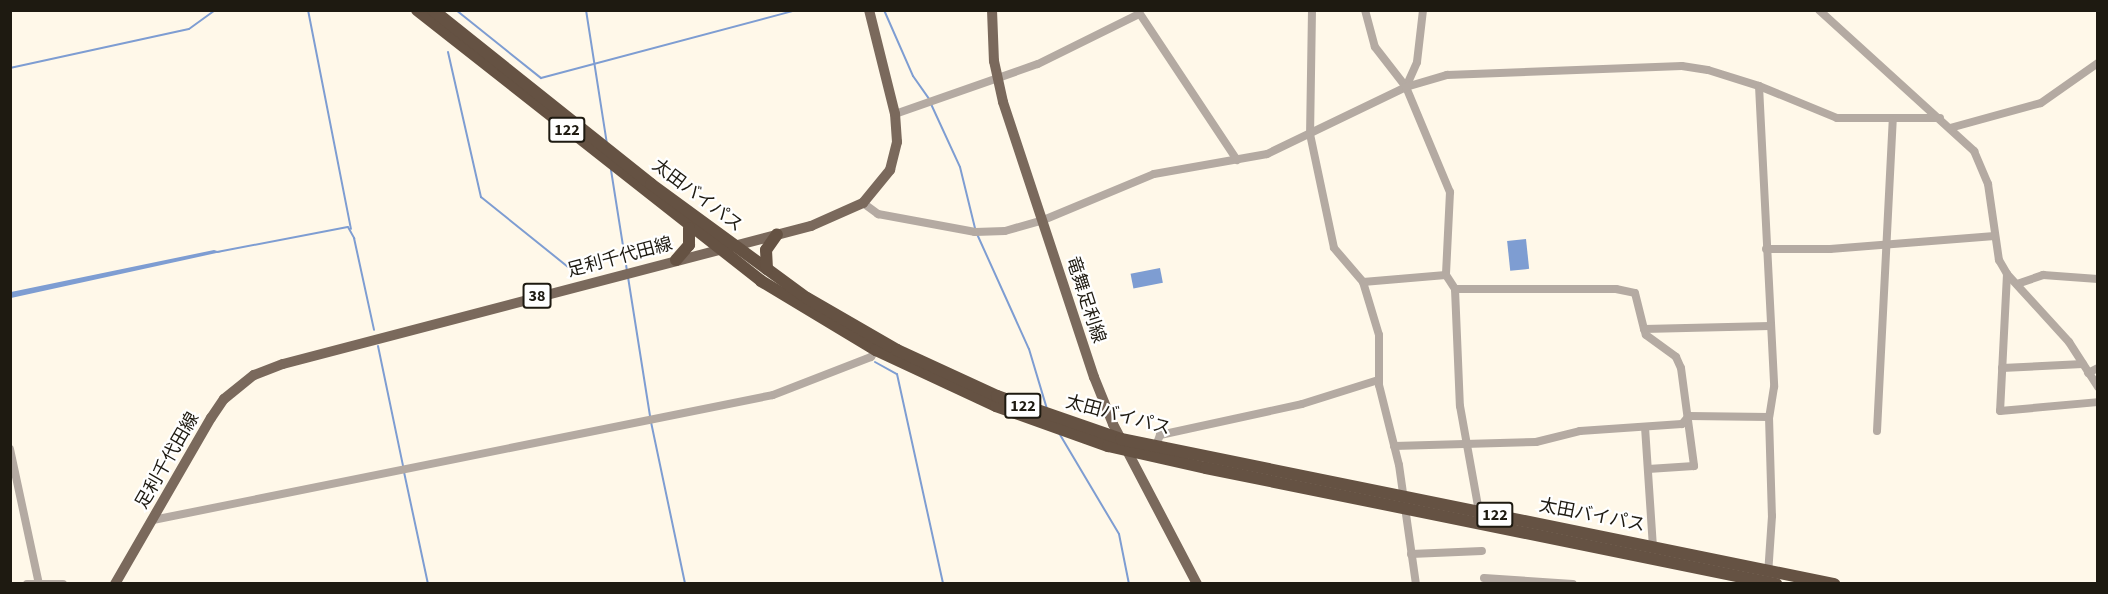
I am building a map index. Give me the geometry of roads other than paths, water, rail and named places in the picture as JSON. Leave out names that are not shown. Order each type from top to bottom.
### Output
[{"type":"highway","name":"太田バイパス","points":[[417,10],[689,228],[761,281],[876,350],[1042,424],[1124,444],[1770,580],[1834,584]]},
{"type":"highway","name":"太田バイパス","points":[[433,10],[733,246],[807,298],[897,350],[997,396],[1124,444],[1156,446],[1403,503],[1479,512],[1653,547],[1770,580]]},
{"type":"highway","points":[[676,260],[689,245],[689,228]]},
{"type":"highway","points":[[767,269],[766,250],[777,234]]},
{"type":"main road","name":"足利千代田線","points":[[115,584],[224,399],[267,368],[777,234],[838,217],[863,203],[890,170],[897,142],[895,114],[869,10]]},
{"type":"main road","name":"竜舞足利線","points":[[992,10],[996,77],[1041,221],[1099,393],[1197,584]]},
{"type":"street","points":[[1312,10],[1310,134],[1334,248],[1363,282],[1379,335],[1378,380],[1394,446],[1416,584]]},
{"type":"street","points":[[1365,10],[1376,47],[1406,87],[1450,192],[1446,275],[1455,289],[1460,406],[1479,512]]},
{"type":"street","points":[[1406,87],[1417,62],[1423,10]]},
{"type":"street","points":[[1819,10],[1940,118],[1974,152],[1984,169],[1994,236],[2007,274],[2000,411],[2097,402]]},
{"type":"street","points":[[895,114],[1038,64],[1138,12],[1238,160]]},
{"type":"street","points":[[1950,128],[2041,103],[2097,63]]},
{"type":"street","points":[[863,203],[878,214],[975,232],[1005,231],[1041,221],[1154,174],[1267,153],[1406,87],[1457,74],[1682,66],[1708,70],[1759,86],[1837,118],[1893,120],[1940,118]]},
{"type":"street","points":[[1759,86],[1774,387],[1769,417],[1772,516],[1770,580]]},
{"type":"street","points":[[1877,431],[1893,120]]},
{"type":"street","points":[[1766,249],[1830,249],[1994,236]]},
{"type":"street","points":[[2007,274],[2053,322],[2097,387]]},
{"type":"street","points":[[1363,282],[1446,275]]},
{"type":"street","points":[[2016,284],[2043,275],[2097,279]]},
{"type":"street","points":[[1455,289],[1504,287],[1631,292],[1638,297],[1646,335],[1676,357],[1682,368],[1694,466],[1648,469]]},
{"type":"street","points":[[1644,329],[1770,326]]},
{"type":"street","points":[[153,520],[773,395],[871,357],[876,350]]},
{"type":"street","points":[[2002,368],[2083,364]]},
{"type":"street","points":[[2088,373],[2097,368]]},
{"type":"street","points":[[1156,446],[1160,435],[1302,404],[1378,380]]},
{"type":"street","points":[[1394,446],[1536,441],[1580,431],[1682,424],[1689,416],[1769,417]]},
{"type":"street","points":[[1645,427],[1653,547]]},
{"type":"street","points":[[10,449],[38,583]]},
{"type":"street","points":[[1411,554],[1482,551]]},
{"type":"street","points":[[1484,578],[1573,584]]},
{"type":"street","points":[[27,584],[63,584]]},
{"type":"water","points":[[1526,239],[1529,269],[1510,271],[1507,241]]},
{"type":"water","points":[[214,250],[221,252],[11,298],[11,292]]},
{"type":"water","points":[[1160,268],[1163,283],[1133,288],[1131,274]]},
{"type":"waterway","points":[[10,68],[189,29],[215,10]]},
{"type":"waterway","points":[[308,10],[351,229]]},
{"type":"waterway","points":[[456,10],[541,78],[796,10]]},
{"type":"waterway","points":[[586,10],[607,144]]},
{"type":"waterway","points":[[884,10],[913,76],[929,99]]},
{"type":"waterway","points":[[448,52],[481,197],[578,275]]},
{"type":"waterway","points":[[931,104],[960,167],[975,228]]},
{"type":"waterway","points":[[611,170],[627,271]]},
{"type":"waterway","points":[[217,252],[348,227],[354,238],[374,330]]},
{"type":"waterway","points":[[977,234],[1029,349],[1047,409]]},
{"type":"waterway","points":[[628,277],[650,416]]},
{"type":"waterway","points":[[378,346],[403,466]]},
{"type":"waterway","points":[[875,362],[897,374],[943,584]]},
{"type":"waterway","points":[[651,422],[685,584]]},
{"type":"waterway","points":[[1059,433],[1119,534],[1129,584]]},
{"type":"waterway","points":[[404,472],[428,584]]}]
